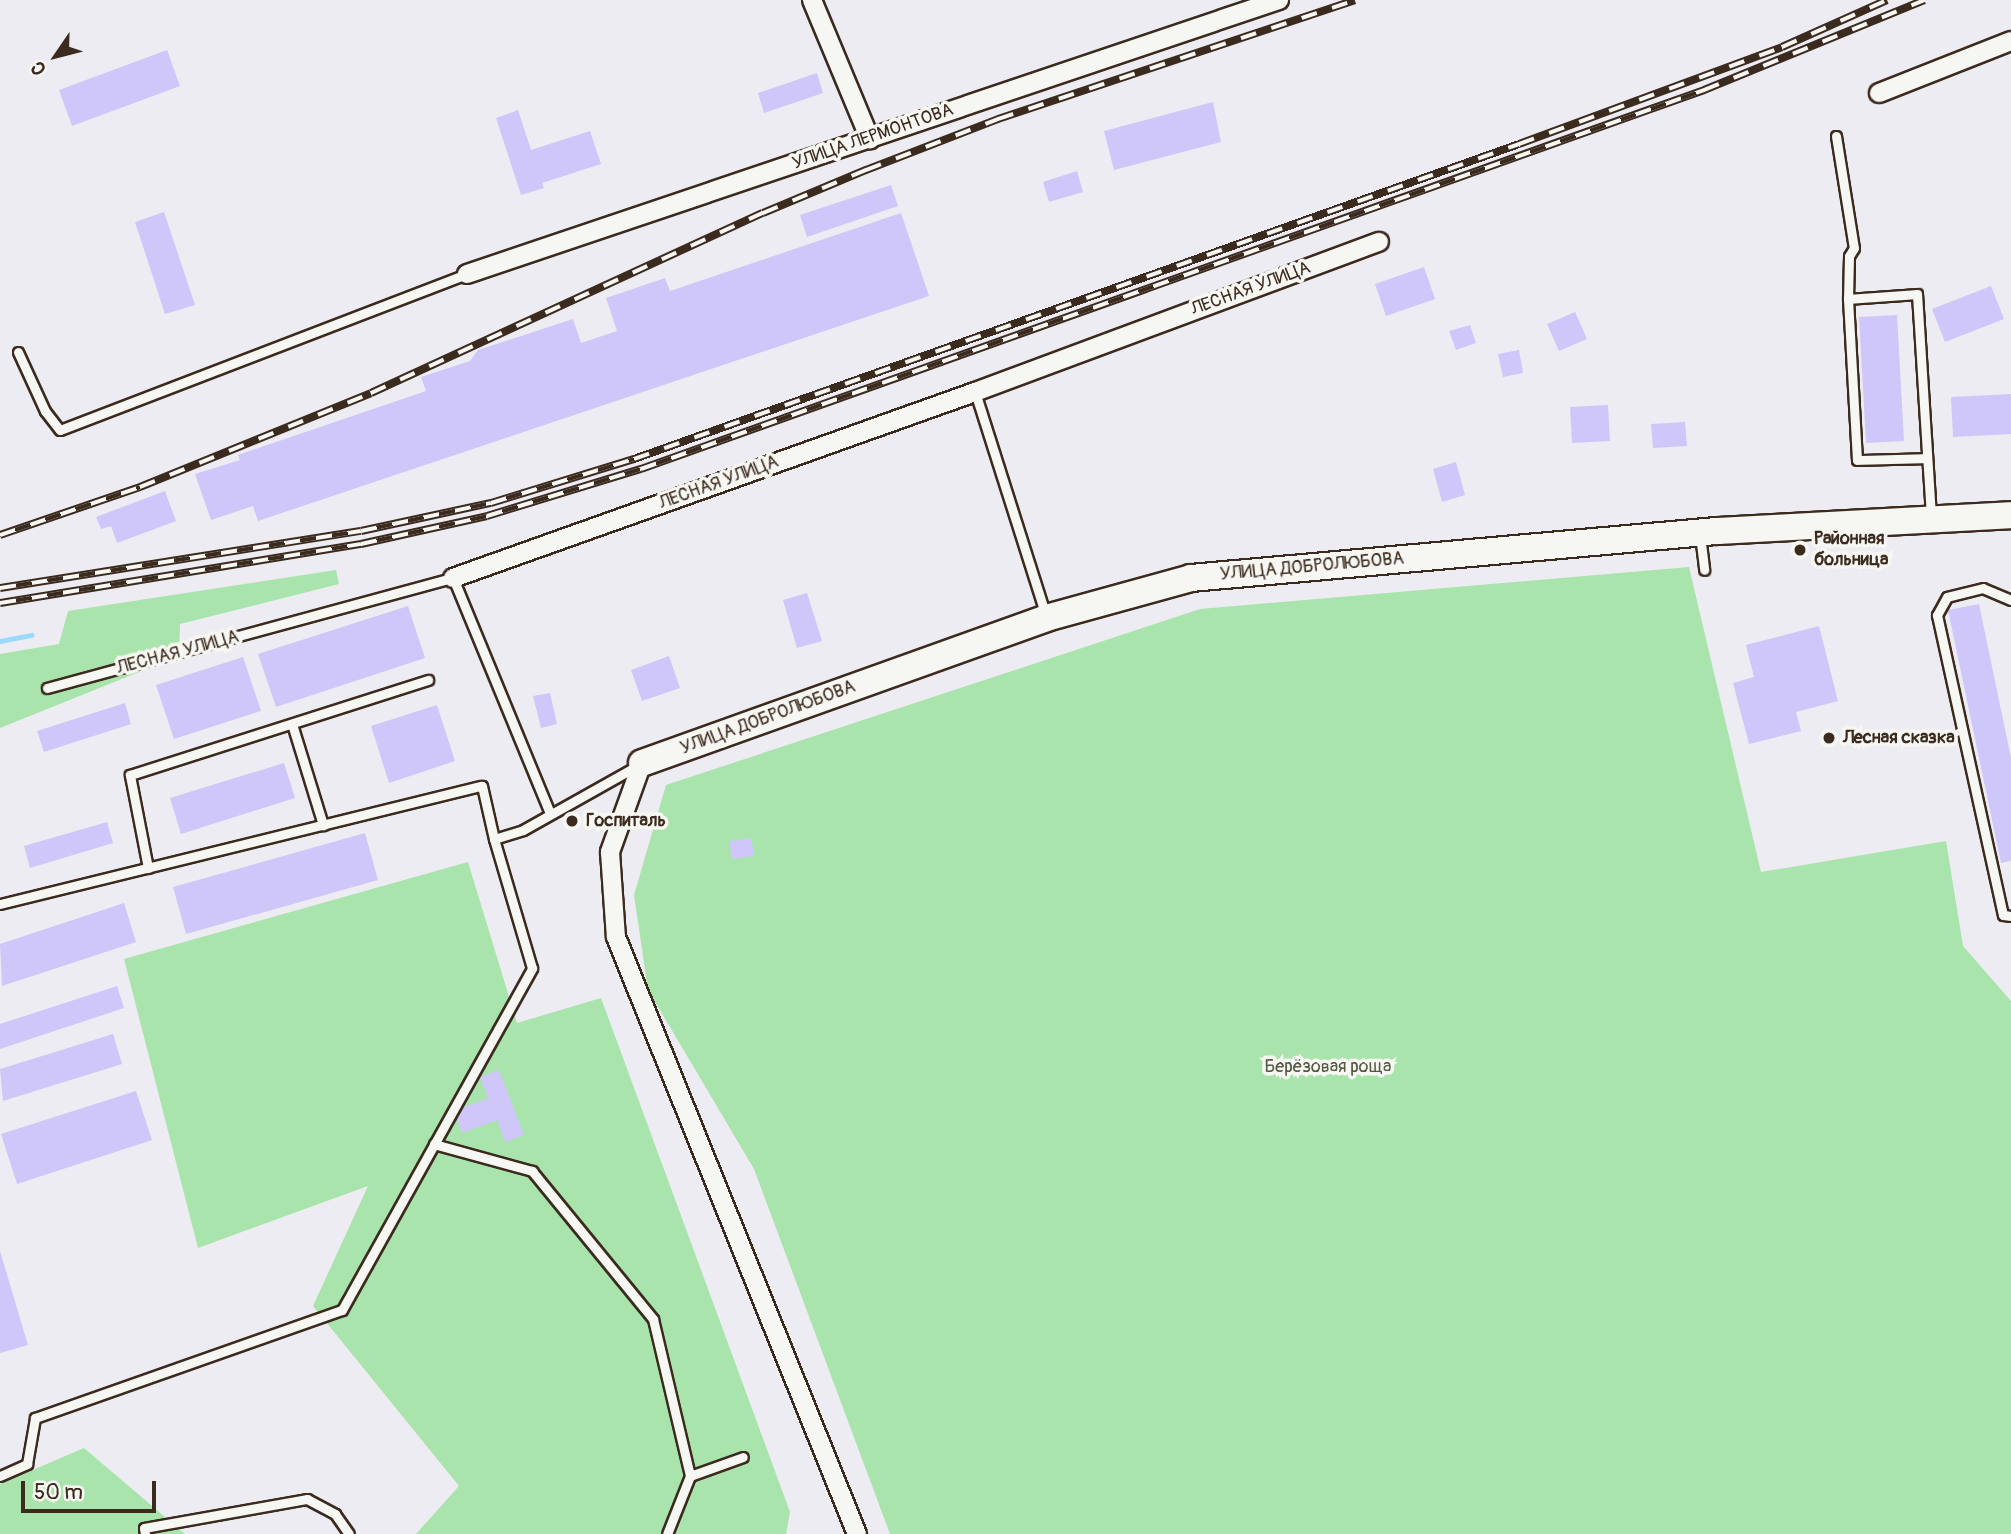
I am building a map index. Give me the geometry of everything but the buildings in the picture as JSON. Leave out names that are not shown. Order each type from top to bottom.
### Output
[{"type":"street","points":[[811,0],[870,139]]},
{"type":"street","name":"УЛИЦА ЛЕРМОНТОВА","points":[[467,274],[1279,0]]},
{"type":"street","points":[[1879,93],[2011,41]]},
{"type":"street","name":"ЛЕСНАЯ УЛИЦА","points":[[453,578],[975,391],[1378,242]]},
{"type":"street","name":"УЛИЦА ДОБРОЛЮБОВА","points":[[642,763],[1046,618],[1191,578],[1700,533],[1931,522],[2011,515]]},
{"type":"street","points":[[642,763],[610,852],[616,937],[857,1534]]},
{"type":"lane","points":[[1836,136],[1854,248],[1849,257],[1848,299],[1857,460],[1927,458]]},
{"type":"lane","points":[[18,352],[45,411],[60,430],[467,274]]},
{"type":"lane","points":[[1848,299],[1917,294],[1931,522]]},
{"type":"lane","points":[[975,391],[1046,618]]},
{"type":"lane","points":[[1700,533],[1704,569]]},
{"type":"lane","points":[[453,578],[550,814]]},
{"type":"lane","name":"ЛЕСНАЯ УЛИЦА","points":[[47,688],[453,578]]},
{"type":"lane","points":[[2011,600],[1983,588],[1947,597],[1937,615],[2003,915],[2011,916]]},
{"type":"lane","points":[[148,868],[130,775],[428,680]]},
{"type":"lane","points":[[292,724],[323,825]]},
{"type":"lane","points":[[495,839],[523,830],[642,763]]},
{"type":"lane","points":[[0,904],[482,786],[532,968],[342,1310],[35,1418],[27,1464],[0,1476]]},
{"type":"lane","points":[[434,1144],[531,1171],[653,1319],[691,1476],[667,1534]]},
{"type":"lane","points":[[691,1476],[743,1457]]},
{"type":"lane","points":[[145,1534],[144,1528],[307,1499],[335,1514],[349,1534]]},
{"type":"green space","name":"Берёзовая роща","points":[[1689,567],[1761,872],[1946,841],[1963,946],[2011,1001],[2011,1534],[890,1534],[754,1169],[648,990],[634,895],[666,785],[1200,609]]},
{"type":"green space","points":[[336,570],[339,584],[180,624],[179,656],[0,728],[0,654],[59,644],[68,611]]},
{"type":"green space","points":[[468,862],[517,1023],[601,998],[790,1512],[786,1534],[416,1534],[459,1486],[313,1306],[368,1186],[198,1248],[124,959]]},
{"type":"green space","points":[[84,1448],[185,1534],[0,1534],[0,1484]]},
{"type":"waterway","points":[[0,641],[31,635]]},
{"type":"railway","points":[[0,535],[140,487],[371,393],[763,213],[866,170],[998,119],[1355,0]]},
{"type":"railway","points":[[0,588],[361,531],[491,503],[634,459],[1519,144],[1782,47],[1887,0]]},
{"type":"railway","points":[[0,603],[361,544],[487,516],[641,469],[1704,90],[1924,0]]},
{"type":"place","name":"Районная больница","points":[[1800,550]]},
{"type":"place","name":"Лесная сказка","points":[[1829,738]]},
{"type":"place","name":"Госпиталь","points":[[572,821]]}]
